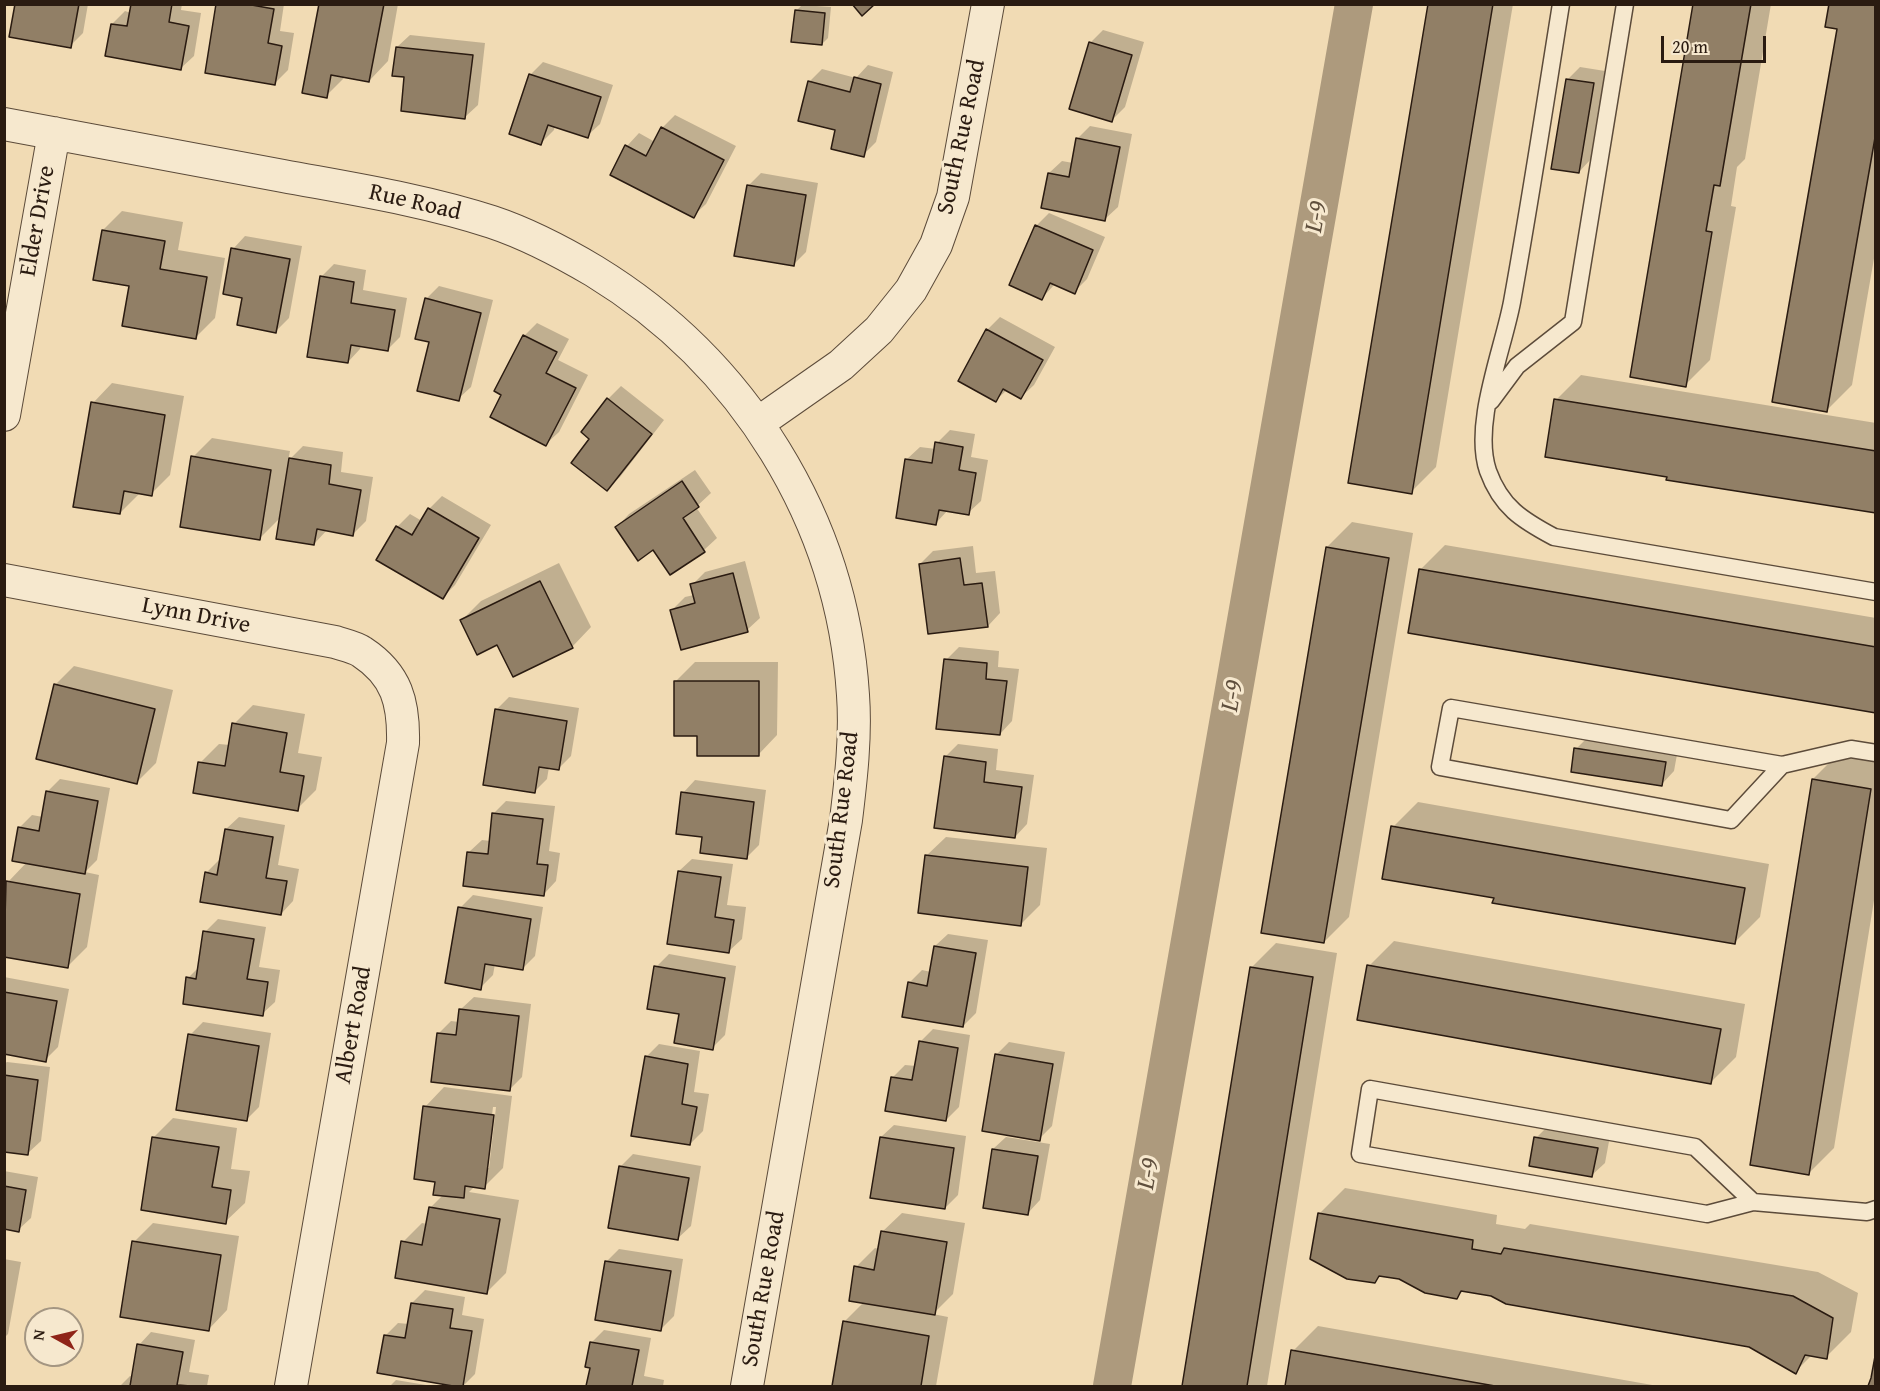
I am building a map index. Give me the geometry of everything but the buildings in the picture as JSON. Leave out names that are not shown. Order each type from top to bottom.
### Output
[{"type":"street","name":"South Rue Road","points":[[747,1386],[846,820],[852,771],[853,696],[848,647],[824,551],[794,482],[758,423],[841,365],[879,330],[911,290],[936,245],[953,197],[988,4]]},
{"type":"street","name":"Rue Road","points":[[4,124],[417,201],[494,223],[563,252],[626,291],[684,338],[719,373],[758,423]]},
{"type":"street","name":"Elder Drive","points":[[4,415],[54,133]]},
{"type":"street","name":"Lynn Drive","points":[[4,580],[336,642],[361,651],[381,668]]},
{"type":"street","name":"Albert Road","points":[[291,1386],[403,742],[404,716],[396,690],[381,668]]},
{"type":"lane","points":[[1561,4],[1512,304],[1487,407],[1482,439],[1488,471],[1502,500],[1525,522],[1554,537],[1875,592]]},
{"type":"lane","points":[[1487,407],[1517,366],[1573,322],[1625,4]]},
{"type":"lane","points":[[1782,765],[1731,820],[1440,766],[1451,708],[1782,765],[1851,749],[1875,753]]},
{"type":"lane","points":[[1752,1202],[1695,1147],[1370,1089],[1360,1154],[1707,1214],[1752,1202],[1867,1212],[1875,1209]]},
{"type":"waterway","name":"L-9","points":[[1112,1386],[1354,4]]}]
